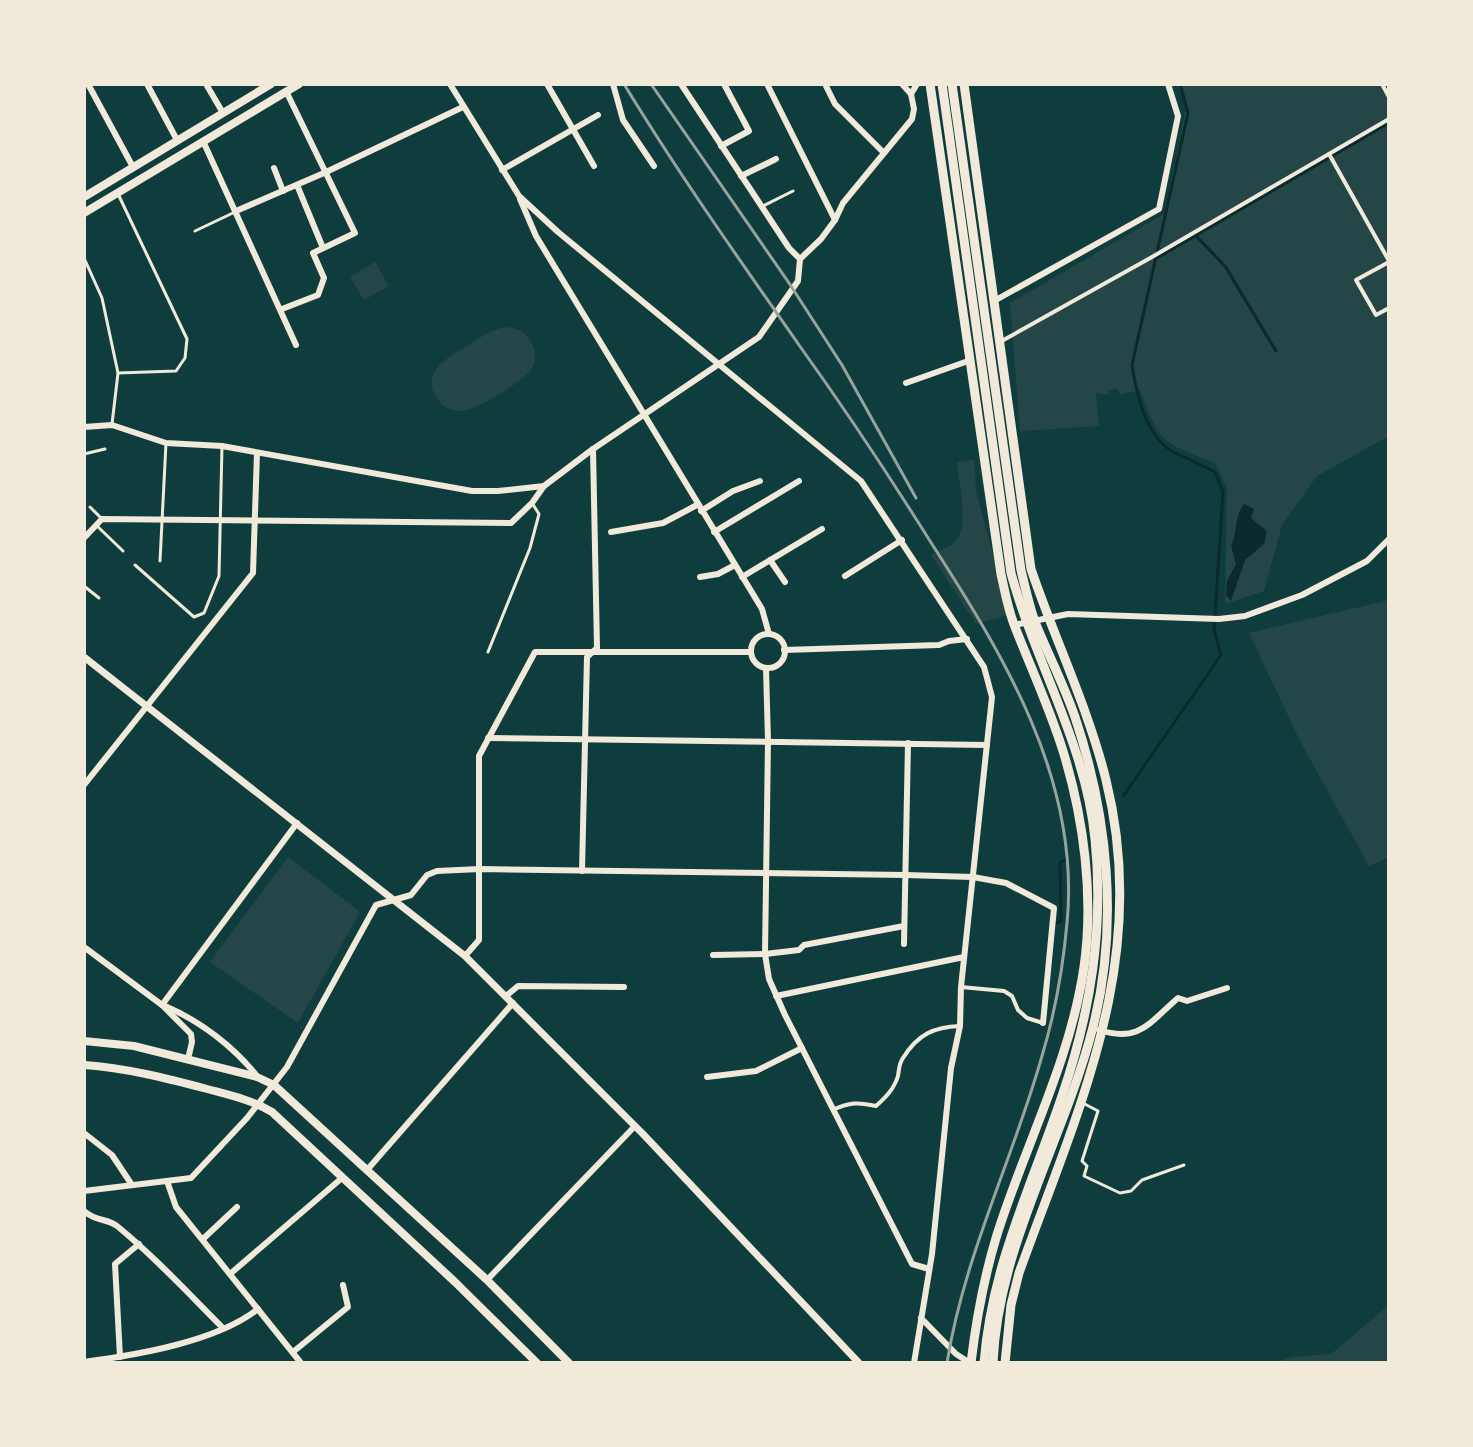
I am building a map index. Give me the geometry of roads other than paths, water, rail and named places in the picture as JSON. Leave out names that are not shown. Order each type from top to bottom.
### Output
[{"type":"main road","points":[[85,195],[271,84]]},
{"type":"main road","points":[[84,213],[299,84]]},
{"type":"main road","points":[[930,84],[1001,574],[1014,625],[1064,752],[1082,830],[1087,894],[1084,965],[1070,1035],[996,1238],[981,1298],[971,1363]]},
{"type":"main road","points":[[942,84],[959,165],[1030,622],[1074,715],[1094,781],[1105,848],[1108,902],[1098,1030],[1081,1102],[1019,1273],[1011,1305],[1005,1363]]},
{"type":"main road","points":[[952,84],[970,279],[1011,573],[1065,718],[1084,781],[1096,848],[1097,941],[1088,1006],[1062,1096],[1001,1264],[984,1363]]},
{"type":"main road","points":[[964,84],[1031,569],[1048,618],[1075,670],[1106,781],[1118,845],[1117,949],[1113,988],[1011,1262],[1001,1303],[993,1363]]},
{"type":"main road","points":[[942,166],[975,163]]},
{"type":"main road","points":[[958,281],[970,279]]},
{"type":"main road","points":[[1058,677],[1075,670]]},
{"type":"main road","points":[[1083,850],[1096,848]]},
{"type":"main road","points":[[84,1041],[134,1046],[257,1077],[274,1085],[487,1280],[569,1363]]},
{"type":"main road","points":[[84,1065],[116,1067],[156,1075],[259,1104],[276,1115],[537,1363]]},
{"type":"street","points":[[88,84],[133,167]]},
{"type":"street","points":[[147,84],[177,140]]},
{"type":"street","points":[[206,84],[223,113]]},
{"type":"street","points":[[450,84],[519,196],[536,236],[762,609],[769,634],[781,641],[784,650],[780,663],[766,668],[754,661],[751,652],[756,639],[769,634]]},
{"type":"street","points":[[547,84],[594,166]]},
{"type":"street","points":[[613,84],[623,120],[654,166]]},
{"type":"street","points":[[681,84],[761,207],[800,259]]},
{"type":"street","points":[[721,146],[749,131],[724,84]]},
{"type":"street","points":[[767,84],[835,220]]},
{"type":"street","points":[[825,84],[835,104],[884,153]]},
{"type":"street","points":[[84,538],[102,519],[511,523],[544,486],[593,449],[754,341],[798,281],[800,259],[821,239],[843,203],[912,119],[911,94],[902,84]]},
{"type":"street","points":[[911,94],[917,84]]},
{"type":"street","points":[[994,301],[1159,209],[1178,116],[1168,84]]},
{"type":"street","points":[[1382,84],[1389,97]]},
{"type":"street","points":[[282,309],[318,295],[324,278],[313,253],[355,233],[286,91]]},
{"type":"street","points":[[236,211],[463,107]]},
{"type":"street","points":[[502,170],[598,115]]},
{"type":"street","points":[[1000,342],[1389,119]]},
{"type":"street","points":[[203,141],[296,345]]},
{"type":"street","points":[[1329,154],[1389,261],[1356,280],[1376,315],[1389,308]]},
{"type":"street","points":[[741,176],[776,159]]},
{"type":"street","points":[[274,168],[283,191]]},
{"type":"street","points":[[297,185],[323,248]]},
{"type":"street","points":[[519,196],[558,232],[861,481],[979,656],[990,684],[992,697],[961,987],[960,1026],[951,1068],[929,1269],[914,1363]]},
{"type":"street","points":[[906,383],[971,360]]},
{"type":"street","points":[[84,427],[112,425],[166,443],[222,446],[472,491],[544,486]]},
{"type":"street","points":[[582,871],[587,657],[597,648],[598,534],[593,449]]},
{"type":"street","points":[[84,785],[253,573],[257,453]]},
{"type":"street","points":[[611,532],[663,523],[760,481]]},
{"type":"street","points":[[714,532],[799,481]]},
{"type":"street","points":[[742,577],[822,529]]},
{"type":"street","points":[[1014,625],[1083,614],[1215,619],[1245,616],[1302,595],[1367,561],[1389,539]]},
{"type":"street","points":[[845,576],[902,540]]},
{"type":"street","points":[[770,560],[785,582]]},
{"type":"street","points":[[700,577],[718,574],[735,565]]},
{"type":"street","points":[[784,650],[939,645],[967,639]]},
{"type":"street","points":[[465,956],[479,940],[479,756],[535,652],[751,652]]},
{"type":"street","points":[[84,657],[465,956],[635,1126],[859,1363]]},
{"type":"street","points":[[766,668],[765,954],[769,979],[912,1264],[929,1269]]},
{"type":"street","points":[[488,738],[987,745]]},
{"type":"street","points":[[904,944],[908,743]]},
{"type":"street","points":[[162,1005],[297,823]]},
{"type":"street","points":[[84,1191],[191,1178],[274,1085],[294,1055],[376,905],[411,895],[427,875],[437,871],[480,869],[973,877],[1006,883],[1054,908],[1043,1023],[1027,1018],[1018,1010],[1012,996],[1004,991],[961,987]]},
{"type":"street","points":[[713,955],[799,950],[804,945],[904,926]]},
{"type":"street","points":[[84,947],[162,1005],[191,1034],[188,1059]]},
{"type":"street","points":[[776,996],[964,957]]},
{"type":"street","points":[[506,996],[518,986],[624,987]]},
{"type":"street","points":[[1098,1030],[1130,1036],[1178,998],[1187,1001],[1227,988]]},
{"type":"street","points":[[367,1170],[513,1003]]},
{"type":"street","points":[[162,1005],[187,1016],[242,1057],[257,1077]]},
{"type":"street","points":[[833,1110],[846,1103],[861,1102],[876,1106],[888,1095],[897,1079],[901,1059],[923,1036],[937,1027],[960,1026]]},
{"type":"street","points":[[707,1077],[756,1071],[802,1048]]},
{"type":"street","points":[[487,1280],[635,1126]]},
{"type":"street","points":[[84,1133],[112,1155],[132,1185]]},
{"type":"street","points":[[230,1274],[343,1177]]},
{"type":"street","points":[[167,1181],[176,1207],[301,1363]]},
{"type":"street","points":[[203,1239],[237,1207]]},
{"type":"street","points":[[84,1211],[99,1221],[112,1222],[139,1244],[222,1327]]},
{"type":"street","points":[[120,1357],[115,1264],[139,1244]]},
{"type":"street","points":[[293,1352],[348,1307],[343,1285]]},
{"type":"street","points":[[84,1362],[174,1346],[258,1309]]},
{"type":"street","points":[[921,1318],[956,1354],[971,1363]]},
{"type":"lane","points":[[761,207],[793,191]]},
{"type":"lane","points":[[117,193],[187,339],[185,358],[176,371],[118,373]]},
{"type":"lane","points":[[195,231],[236,211]]},
{"type":"lane","points":[[84,258],[102,298],[118,373],[112,425]]},
{"type":"lane","points":[[160,561],[166,443]]},
{"type":"lane","points":[[135,565],[194,617],[204,613],[219,576],[222,446]]},
{"type":"lane","points":[[84,454],[105,449]]},
{"type":"lane","points":[[488,652],[530,548],[539,514],[532,503]]},
{"type":"lane","points":[[90,507],[102,519]]},
{"type":"lane","points":[[96,525],[123,551]]},
{"type":"lane","points":[[84,586],[99,598]]},
{"type":"lane","points":[[1070,1099],[1098,1111],[1082,1161],[1087,1166],[1084,1176],[1120,1193],[1131,1191],[1142,1180],[1184,1165]]},
{"type":"waterway","points":[[1124,795],[1221,655],[1214,630],[1223,492],[1215,472],[1170,450],[1154,434],[1139,400],[1132,365],[1188,113],[1180,84]]},
{"type":"waterway","points":[[1157,258],[1389,123]]},
{"type":"waterway","points":[[1197,237],[1225,266],[1276,351]]},
{"type":"waterway","points":[[1055,923],[1061,921],[1060,863],[1066,859]]},
{"type":"railway","points":[[624,84],[709,216],[866,442],[985,629],[1032,722],[1062,820],[1068,871],[1067,923],[1055,1007],[1030,1094],[965,1284],[947,1363]]},
{"type":"railway","points":[[651,84],[842,365],[916,498]]}]
